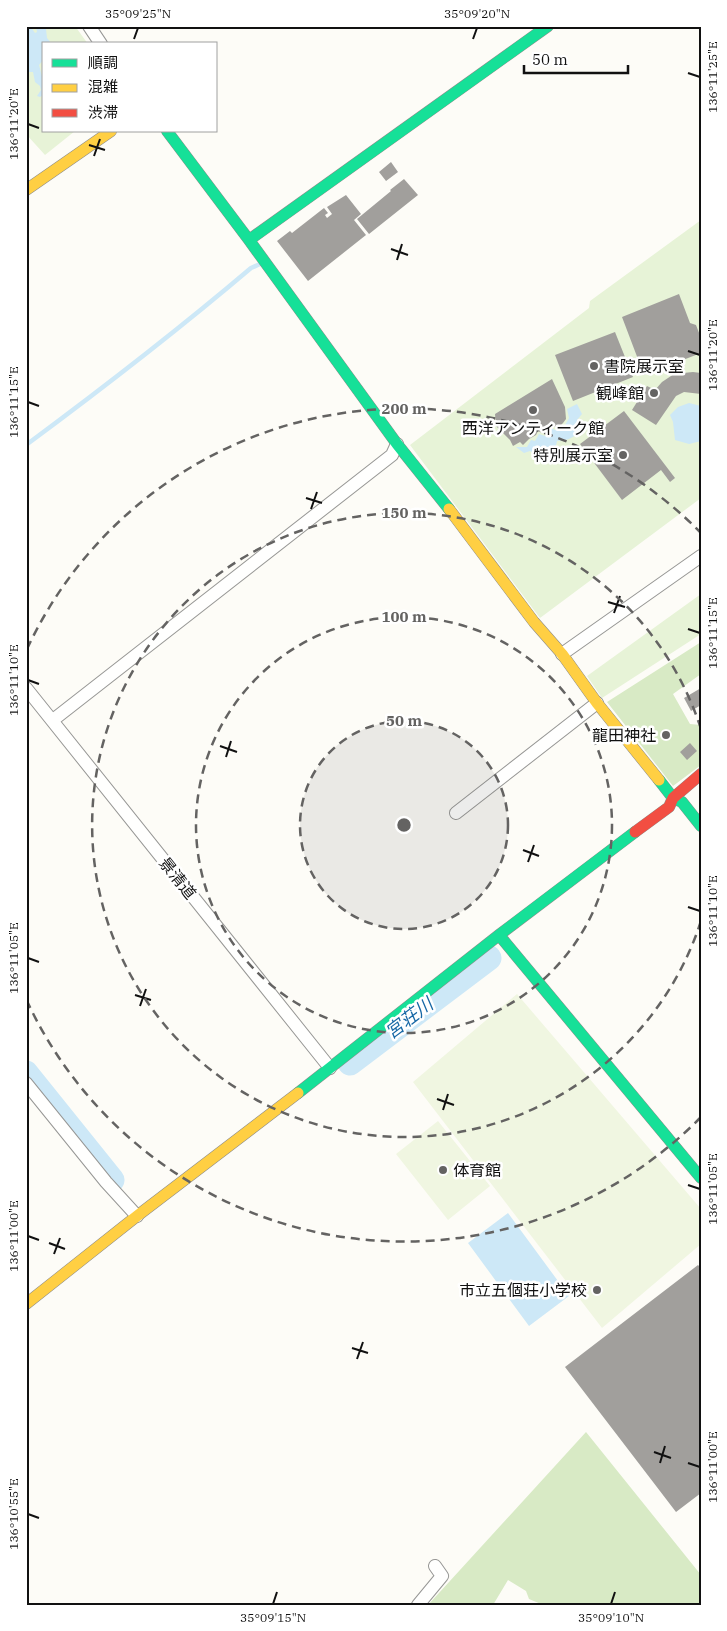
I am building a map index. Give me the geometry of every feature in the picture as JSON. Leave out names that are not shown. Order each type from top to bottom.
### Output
[{"type":"street","points":[[89,26],[100,42]]},
{"type":"street","points":[[249,240],[548,26]]},
{"type":"street","points":[[26,190],[110,132]]},
{"type":"street","points":[[169,132],[397,444],[466,530],[534,622],[562,654],[597,703],[673,798],[682,802],[701,826]]},
{"type":"street","points":[[53,720],[392,454],[397,444]]},
{"type":"street","points":[[562,654],[701,556]]},
{"type":"street","name":"景清道","points":[[26,688],[330,1068]]},
{"type":"street","points":[[456,813],[597,703]]},
{"type":"street","points":[[26,1304],[499,935],[668,807],[673,798],[701,774]]},
{"type":"street","points":[[499,935],[699,1171]]},
{"type":"street","points":[[26,1083],[106,1182],[137,1216]]},
{"type":"street","points":[[418,1605],[442,1576],[435,1566]]},
{"type":"green space","points":[[26,26],[75,26],[87,42],[42,42],[42,132],[74,132],[45,155],[26,134]]},
{"type":"green space","points":[[701,220],[701,498],[540,618],[410,445],[589,308],[590,301]]},
{"type":"green space","points":[[701,594],[701,634],[602,698],[587,676]]},
{"type":"green space","name":"龍田神社","points":[[701,642],[701,674],[673,694],[690,724],[701,725],[701,765],[673,786],[607,702]]},
{"type":"green space","points":[[517,994],[701,1209],[701,1244],[602,1328],[413,1082]]},
{"type":"green space","name":"体育館","points":[[438,1121],[490,1186],[448,1220],[396,1154]]},
{"type":"green space","points":[[586,1432],[701,1575],[701,1605],[541,1604],[529,1599],[526,1591],[508,1580],[493,1605],[428,1605]]},
{"type":"water","points":[[26,26],[30,26],[35,33],[37,32],[36,26],[44,26],[47,38],[50,42],[42,42],[42,61],[39,65],[42,76],[42,96],[40,97],[37,96],[41,90],[40,86],[35,82],[33,72],[26,72]]},
{"type":"water","points":[[689,403],[701,406],[701,441],[689,444],[675,440],[673,422],[670,415],[678,407]]},
{"type":"water","points":[[577,404],[582,414],[577,420],[581,429],[573,436],[557,441],[555,447],[551,450],[540,449],[535,454],[530,451],[524,453],[516,447],[527,447],[531,440],[535,441],[539,434],[545,436],[551,428],[555,430],[564,427],[569,418],[567,409]]},
{"type":"water","points":[[508,1213],[569,1296],[529,1326],[468,1243]]},
{"type":"building","points":[[391,162],[398,172],[386,181],[379,172]]},
{"type":"building","points":[[404,179],[418,195],[369,234],[357,219]]},
{"type":"building","points":[[346,195],[361,214],[354,220],[366,235],[308,281],[277,241],[290,231],[292,233],[324,208],[328,213],[325,215],[327,218],[332,214],[327,207]]},
{"type":"building","points":[[679,294],[690,323],[696,325],[701,338],[701,353],[644,375],[622,317]]},
{"type":"building","name":"書院展示室","points":[[615,332],[633,377],[573,401],[555,355]]},
{"type":"building","points":[[701,373],[701,394],[684,392],[676,396],[656,425],[632,410],[647,386],[655,390],[662,382],[674,374]]},
{"type":"building","name":"西洋アンティーク館","points":[[552,379],[565,407],[566,419],[560,426],[548,425],[542,433],[538,431],[536,435],[523,445],[520,442],[513,446],[510,440],[496,426],[495,414]]},
{"type":"building","name":"特別展示室","points":[[624,411],[675,478],[670,482],[661,470],[622,500],[580,444]]},
{"type":"building","points":[[701,688],[701,705],[691,711],[684,698]]},
{"type":"building","points":[[690,743],[697,751],[687,760],[680,752]]},
{"type":"building","points":[[698,1265],[701,1268],[701,1493],[676,1512],[565,1367]]},
{"type":"waterway","points":[[26,445],[196,314],[251,268],[260,264]]},
{"type":"waterway","name":"宮荘川","points":[[350,1063],[489,958]]},
{"type":"waterway","name":"宮荘川","points":[[26,1073],[112,1180]]},
{"type":"traffic: fast","points":[[249,240],[548,26]]},
{"type":"traffic: fast","points":[[168,132],[249,240],[397,444],[449,509]]},
{"type":"traffic: fast","points":[[659,780],[673,798],[682,802],[701,826]]},
{"type":"traffic: fast","points":[[298,1093],[499,935],[635,832]]},
{"type":"traffic: fast","points":[[499,935],[701,1178]]},
{"type":"traffic: slow","points":[[26,190],[110,132]]},
{"type":"traffic: slow","points":[[449,509],[534,622],[562,654],[597,703],[659,780]]},
{"type":"traffic: slow","points":[[26,1304],[298,1093]]},
{"type":"traffic: jam","points":[[635,832],[669,807],[673,798],[701,774]]},
{"type":"place","name":"書院展示室","points":[[594,366]]},
{"type":"place","name":"観峰館","points":[[654,393]]},
{"type":"place","name":"西洋アンティーク館","points":[[533,410]]},
{"type":"place","name":"特別展示室","points":[[623,455]]},
{"type":"place","name":"龍田神社","points":[[666,735]]},
{"type":"place","name":"体育館","points":[[443,1170]]},
{"type":"place","name":"市立五個荘小学校","points":[[597,1290]]}]
